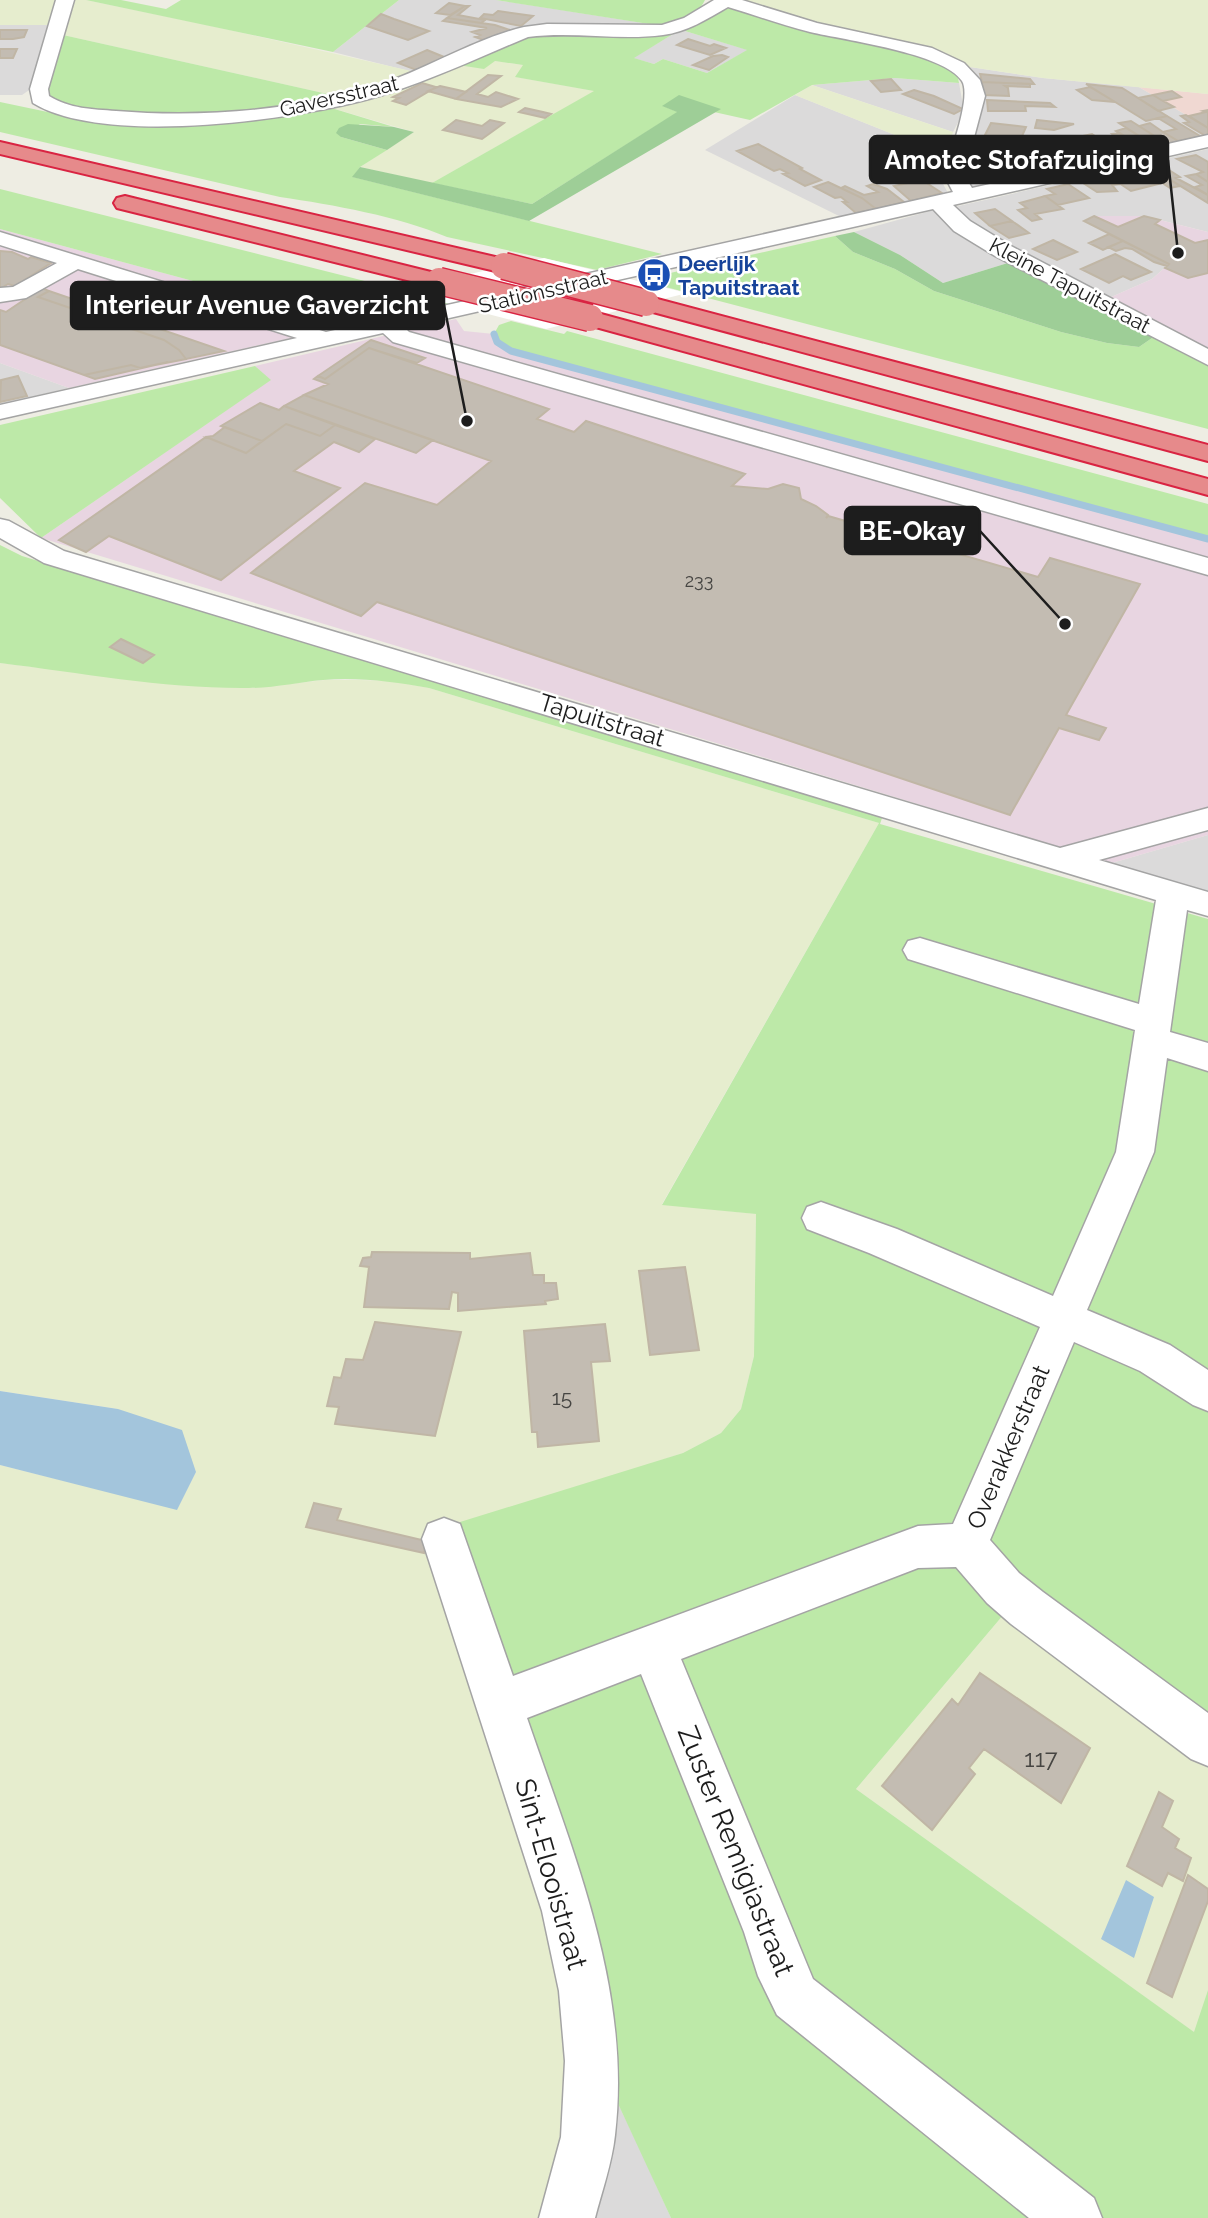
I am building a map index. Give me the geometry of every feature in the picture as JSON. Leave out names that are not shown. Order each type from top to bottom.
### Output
[{"type":"highway","points":[[0,148],[504,266],[1208,453]]},
{"type":"highway","points":[[103,198],[590,318],[1208,487]]},
{"type":"street","name":"Gaversstraat","points":[[65,0],[39,89],[40,99],[53,107],[76,114],[178,121],[259,114],[332,103],[433,71],[524,33],[547,29],[639,32],[678,27],[724,1]]},
{"type":"street","points":[[724,1],[813,27],[926,52],[957,67],[971,80],[975,96],[954,175],[966,196]]},
{"type":"street","name":"Stationsstraat","points":[[0,412],[1208,141]]},
{"type":"street","name":"Kleine Tapuitstraat","points":[[938,202],[962,226],[1003,251],[1208,358]]},
{"type":"street","points":[[0,239],[325,340]]},
{"type":"street","points":[[0,295],[18,293],[75,262]]},
{"type":"street","points":[[52,275],[117,297]]},
{"type":"street","points":[[388,325],[401,337],[1208,568]]},
{"type":"street","points":[[233,338],[272,351]]},
{"type":"street","name":"Tapuitstraat","points":[[0,527],[54,557],[1208,904]]},
{"type":"street","points":[[1061,859],[1208,818]]},
{"type":"street","name":"Overakkerstraat","points":[[499,1705],[918,1547],[966,1545],[1135,1152],[1173,894]]},
{"type":"street","points":[[919,950],[1153,1031],[1208,1057]]},
{"type":"street","points":[[821,1218],[883,1241],[1155,1358],[1208,1392]]},
{"type":"street","name":"Sint-Elooistraat","points":[[444,1539],[567,1912],[585,1991],[592,2062],[588,2137],[567,2218]]},
{"type":"street","points":[[966,1545],[1003,1588],[1027,1608],[1208,1742]]},
{"type":"street","name":"Zuster Remigiastraat","points":[[653,1646],[765,1919],[784,1976],[795,1997],[1074,2218]]},
{"type":"shaded area","points":[[399,0],[496,0],[663,26],[659,29],[539,25],[413,72],[333,52]]},
{"type":"shaded area","points":[[0,25],[54,25],[35,86],[22,95],[0,95]]},
{"type":"shaded area","points":[[685,31],[748,50],[707,73],[663,59],[654,64],[633,58],[673,34]]},
{"type":"shaded area","points":[[970,67],[1043,78],[1139,87],[1208,128],[1208,135],[970,190],[961,177],[983,106],[977,75]]},
{"type":"shaded area","points":[[895,78],[959,83],[964,111],[953,132],[812,85]]},
{"type":"shaded area","points":[[1139,87],[1208,94],[1208,128]]},
{"type":"shaded area","points":[[795,95],[945,155],[942,182],[948,193],[841,217],[705,150]]},
{"type":"shaded area","points":[[1208,149],[1208,232],[1144,216],[1107,233],[1169,264],[1152,279],[1109,298],[989,238],[954,207]]},
{"type":"shaded area","points":[[934,210],[1011,262],[943,283],[900,255],[854,232]]},
{"type":"shaded area","points":[[1094,216],[1144,216],[1208,232],[1208,349],[1109,298],[1152,279],[1169,264],[1084,221]]},
{"type":"shaded area","points":[[0,229],[353,324],[69,388],[0,363]]},
{"type":"shaded area","points":[[456,319],[464,331],[494,334],[497,342],[511,351],[1208,539],[1208,835],[1112,863],[41,538],[270,380],[255,366]]},
{"type":"shaded area","points":[[0,363],[69,388],[0,404]]},
{"type":"shaded area","points":[[1208,835],[1208,892],[1112,863]]},
{"type":"shaded area","points":[[614,2095],[643,2156],[671,2218],[588,2218]]},
{"type":"green space","points":[[0,0],[59,0],[54,25],[0,25]]},
{"type":"green space","points":[[71,0],[86,0],[207,25],[420,73],[341,97],[63,35]]},
{"type":"green space","points":[[86,0],[121,0],[166,9],[181,0],[399,0],[333,52]]},
{"type":"green space","points":[[496,0],[705,0],[692,16],[662,26]]},
{"type":"green space","points":[[740,0],[1208,0],[1208,94],[1043,78],[970,67]]},
{"type":"green space","points":[[732,8],[850,35],[916,54],[955,73],[959,83],[895,78],[812,85],[750,120],[714,112],[720,109],[663,106],[678,112],[532,204],[432,183],[594,91],[515,77],[523,65],[495,61],[484,69],[458,65],[522,36],[580,31],[673,34],[634,58],[654,64],[663,59],[707,73],[747,50],[685,31],[717,11]]},
{"type":"green space","points":[[63,35],[341,97],[221,116],[114,114],[52,102],[48,77]]},
{"type":"green space","points":[[495,61],[524,65],[516,77],[595,91],[432,183],[360,167],[414,132],[328,107],[458,65]]},
{"type":"green space","points":[[812,85],[953,132],[945,155],[795,95]]},
{"type":"green space","points":[[679,95],[721,109],[529,221],[352,177],[360,167],[532,204],[677,112],[662,106]]},
{"type":"green space","points":[[0,102],[81,119],[116,120],[328,107],[394,127],[360,124],[341,137],[387,150],[360,167],[353,177],[662,254],[597,270],[447,237],[365,212],[280,197],[0,132]]},
{"type":"green space","points":[[348,124],[394,127],[414,132],[387,150],[341,137],[336,133],[339,128]]},
{"type":"green space","points":[[0,189],[452,303],[353,324],[0,229]]},
{"type":"green space","points":[[854,232],[900,255],[943,283],[1011,262],[1155,336],[1139,347],[1107,343],[1061,332],[934,291],[895,269],[853,252],[835,236]]},
{"type":"green space","points":[[835,236],[853,252],[895,269],[934,291],[1061,332],[1107,343],[1139,347],[1155,336],[1208,364],[1208,429],[639,280]]},
{"type":"green space","points":[[511,321],[564,334],[567,331],[1208,504],[1208,539],[511,351],[497,342],[494,334],[499,325]]},
{"type":"green space","points":[[255,366],[271,380],[41,538],[0,498],[0,425]]},
{"type":"green space","points":[[0,545],[22,556],[882,818],[880,824],[1208,919],[1208,1766],[1004,1614],[856,1789],[1194,2032],[1208,1990],[1208,2218],[671,2218],[614,2095],[618,2060],[581,1909],[466,1573],[460,1522],[683,1453],[721,1433],[741,1409],[754,1356],[756,1214],[662,1205],[879,823],[429,688],[350,679],[258,688],[218,688],[124,680],[0,663]]},
{"type":"green space","points":[[0,663],[182,685],[251,688],[325,680],[392,681],[429,688],[879,823],[662,1204],[756,1214],[754,1356],[741,1409],[721,1433],[683,1453],[652,1463],[569,1994],[560,2179],[542,2218],[0,2218],[0,1465],[177,1509],[196,1472],[190,1458],[118,1409],[0,1391]]},
{"type":"green space","points":[[1004,1614],[1208,1766],[1208,1990],[1195,2033],[856,1789]]},
{"type":"water","points":[[0,1391],[118,1409],[182,1430],[196,1472],[177,1510],[0,1465]]},
{"type":"water","points":[[1126,1880],[1154,1897],[1134,1958],[1101,1939]]},
{"type":"pier","points":[[544,258],[687,293],[546,329],[396,290]]},
{"type":"building","points":[[449,3],[465,6],[450,15],[436,13]]},
{"type":"building","points":[[469,6],[458,15],[485,20],[481,23],[447,18]]},
{"type":"building","points":[[498,11],[533,16],[521,26],[480,18],[484,14],[493,15]]},
{"type":"building","points":[[381,14],[429,31],[408,40],[367,26]]},
{"type":"building","points":[[447,18],[495,25],[510,30],[486,41],[475,37],[480,35],[472,32],[487,28],[443,21]]},
{"type":"building","points":[[0,30],[27,30],[24,37],[0,39]]},
{"type":"building","points":[[688,39],[726,48],[710,55],[677,45]]},
{"type":"building","points":[[0,49],[17,49],[13,58],[0,58]]},
{"type":"building","points":[[427,50],[444,57],[419,71],[398,63]]},
{"type":"building","points":[[713,56],[728,57],[709,70],[693,65]]},
{"type":"building","points":[[980,74],[1030,79],[1034,84],[982,82]]},
{"type":"building","points":[[488,75],[501,76],[477,94],[488,97],[496,92],[518,99],[501,107],[456,99]]},
{"type":"building","points":[[891,79],[901,90],[881,92],[871,81]]},
{"type":"building","points":[[982,82],[1030,84],[1030,87],[1005,86],[1009,96],[983,95]]},
{"type":"building","points":[[422,83],[436,87],[406,105],[393,101],[399,98],[393,97]]},
{"type":"building","points":[[1086,84],[1122,88],[1167,116],[1146,121]]},
{"type":"building","points":[[440,86],[466,92],[456,99],[428,91]]},
{"type":"building","points":[[1090,87],[1115,102],[1092,100],[1077,90]]},
{"type":"building","points":[[914,90],[963,109],[954,114],[903,94]]},
{"type":"building","points":[[1172,91],[1181,97],[1163,101],[1153,95]]},
{"type":"building","points":[[1153,95],[1174,107],[1158,111],[1138,98]]},
{"type":"building","points":[[987,100],[1050,103],[1055,107],[1025,106],[1026,111],[988,111]]},
{"type":"building","points":[[525,108],[551,114],[545,118],[519,112]]},
{"type":"building","points":[[1208,110],[1208,128],[1189,116],[1206,112],[1203,111]]},
{"type":"building","points":[[1186,115],[1208,128],[1208,135],[1184,123],[1189,122],[1181,116]]},
{"type":"building","points":[[1167,116],[1200,136],[1178,141],[1163,132],[1176,129],[1158,118]]},
{"type":"building","points":[[456,120],[482,126],[490,120],[504,123],[482,139],[443,130]]},
{"type":"building","points":[[1037,120],[1074,124],[1054,130],[1035,128]]},
{"type":"building","points":[[1131,121],[1167,144],[1155,146],[1119,123]]},
{"type":"building","points":[[991,123],[1026,127],[1019,143],[983,139]]},
{"type":"building","points":[[1150,123],[1178,141],[1167,144],[1139,126]]},
{"type":"building","points":[[1126,128],[1155,146],[1144,149],[1116,131]]},
{"type":"building","points":[[1120,133],[1144,149],[1133,151],[1112,134]]},
{"type":"building","points":[[1092,134],[1122,154],[1108,157],[1088,144],[1093,142],[1083,136]]},
{"type":"building","points":[[1104,136],[1133,151],[1122,154],[1098,138]]},
{"type":"building","points":[[758,144],[821,180],[805,186],[783,174],[788,173],[780,169],[774,171],[737,151]]},
{"type":"building","points":[[1196,155],[1208,162],[1208,182],[1196,174],[1203,172],[1177,159]]},
{"type":"building","points":[[1158,163],[1180,177],[1176,178],[1208,195],[1208,203],[1148,166]]},
{"type":"building","points":[[1148,166],[1180,186],[1170,188],[1139,168]]},
{"type":"building","points":[[1139,168],[1162,183],[1131,191],[1107,175]]},
{"type":"building","points":[[1196,174],[1208,182],[1208,195],[1195,187],[1202,185],[1186,176]]},
{"type":"building","points":[[1107,175],[1120,184],[1112,185],[1117,191],[1097,192],[1080,181]]},
{"type":"building","points":[[922,180],[942,193],[911,201],[894,186]]},
{"type":"building","points":[[828,182],[862,198],[876,209],[856,213],[841,197],[835,198],[814,187]]},
{"type":"building","points":[[873,184],[887,189],[904,202],[876,209],[862,198],[841,188],[845,186],[864,195],[878,192],[867,186]]},
{"type":"building","points":[[1068,184],[1089,198],[1058,205],[1045,196],[1055,194],[1047,189]]},
{"type":"building","points":[[1045,196],[1063,209],[1035,214],[1041,219],[1032,221],[1018,210],[1027,208],[1020,203]]},
{"type":"building","points":[[995,209],[1012,221],[990,226],[975,213]]},
{"type":"building","points":[[1094,216],[1118,227],[1144,216],[1160,220],[1155,224],[1195,243],[1208,240],[1208,273],[1188,278],[1165,268],[1169,264],[1084,221]]},
{"type":"building","points":[[1012,221],[1029,233],[1009,238],[990,226]]},
{"type":"building","points":[[1109,234],[1123,241],[1103,250],[1089,243]]},
{"type":"building","points":[[1053,240],[1077,252],[1057,260],[1033,249]]},
{"type":"building","points":[[1123,241],[1169,264],[1167,266],[1154,262],[1132,249],[1116,251],[1108,247]]},
{"type":"building","points":[[0,251],[51,263],[15,286],[8,284],[0,289]]},
{"type":"building","points":[[1115,254],[1151,272],[1131,280],[1123,276],[1109,283],[1081,269]]},
{"type":"building","points":[[42,288],[49,291],[38,297],[164,340],[179,350],[186,359],[140,368],[131,365],[84,375],[0,345],[0,310],[6,312]]},
{"type":"building","points":[[49,291],[224,351],[186,359],[179,350],[164,340],[38,297]]},
{"type":"building","points":[[371,340],[425,358],[417,363],[369,348],[325,379],[318,376]]},
{"type":"building","points":[[369,348],[549,409],[537,419],[574,432],[586,421],[745,474],[732,486],[768,489],[783,484],[799,488],[801,499],[828,515],[826,518],[828,516],[1038,577],[1050,558],[1140,584],[1066,715],[1106,728],[1099,740],[1059,728],[1010,815],[377,602],[361,616],[251,573],[365,483],[437,505],[491,461],[304,395],[328,384],[314,379],[318,376],[325,379]]},
{"type":"building","points":[[168,362],[95,379],[84,375],[131,365],[140,368]]},
{"type":"building","points":[[18,376],[27,396],[0,402],[1,380]]},
{"type":"building","points":[[304,395],[433,440],[416,453],[284,406]]},
{"type":"building","points":[[260,403],[279,410],[284,406],[335,425],[320,436],[286,424],[262,441],[221,426]]},
{"type":"building","points":[[286,424],[320,436],[335,425],[375,439],[359,452],[334,442],[294,471],[340,488],[221,580],[109,536],[86,552],[59,540],[206,437],[246,453]]},
{"type":"building","points":[[225,427],[262,441],[246,453],[206,437],[213,436]]},
{"type":"building","points":[[121,639],[154,655],[143,663],[110,647]]},
{"type":"building","points":[[372,1252],[470,1253],[470,1259],[530,1253],[533,1275],[544,1275],[544,1283],[556,1283],[558,1299],[545,1301],[546,1304],[458,1311],[458,1293],[452,1292],[449,1309],[364,1307],[369,1267],[360,1266],[363,1258],[371,1257]]},
{"type":"building","points":[[685,1267],[699,1350],[650,1355],[639,1271]]},
{"type":"building","points":[[375,1322],[461,1332],[435,1436],[335,1424],[339,1407],[327,1406],[334,1377],[341,1378],[346,1359],[363,1360]]},
{"type":"building","points":[[605,1324],[610,1361],[591,1362],[599,1441],[538,1447],[537,1432],[532,1432],[524,1331]]},
{"type":"building","points":[[314,1503],[341,1509],[337,1520],[426,1541],[424,1553],[306,1527]]},
{"type":"building","points":[[980,1673],[1090,1748],[1061,1803],[984,1749],[969,1768],[975,1774],[932,1830],[882,1786],[952,1699],[958,1705]]},
{"type":"building","points":[[1159,1792],[1173,1801],[1162,1827],[1179,1839],[1175,1848],[1191,1858],[1183,1881],[1168,1873],[1162,1886],[1127,1866]]},
{"type":"building","points":[[1188,1875],[1208,1889],[1208,1901],[1172,1997],[1147,1983]]},
{"type":"waterway","points":[[494,334],[497,342],[511,351],[1208,539]]},
{"type":"place","name":"Amotec Stofafzuiging","points":[[1178,253]]},
{"type":"place","name":"Deerlijk Tapuitstraat","points":[[654,275]]},
{"type":"place","name":"Interieur Avenue Gaverzicht","points":[[467,421]]},
{"type":"place","name":"BE-Okay","points":[[1065,624]]}]
